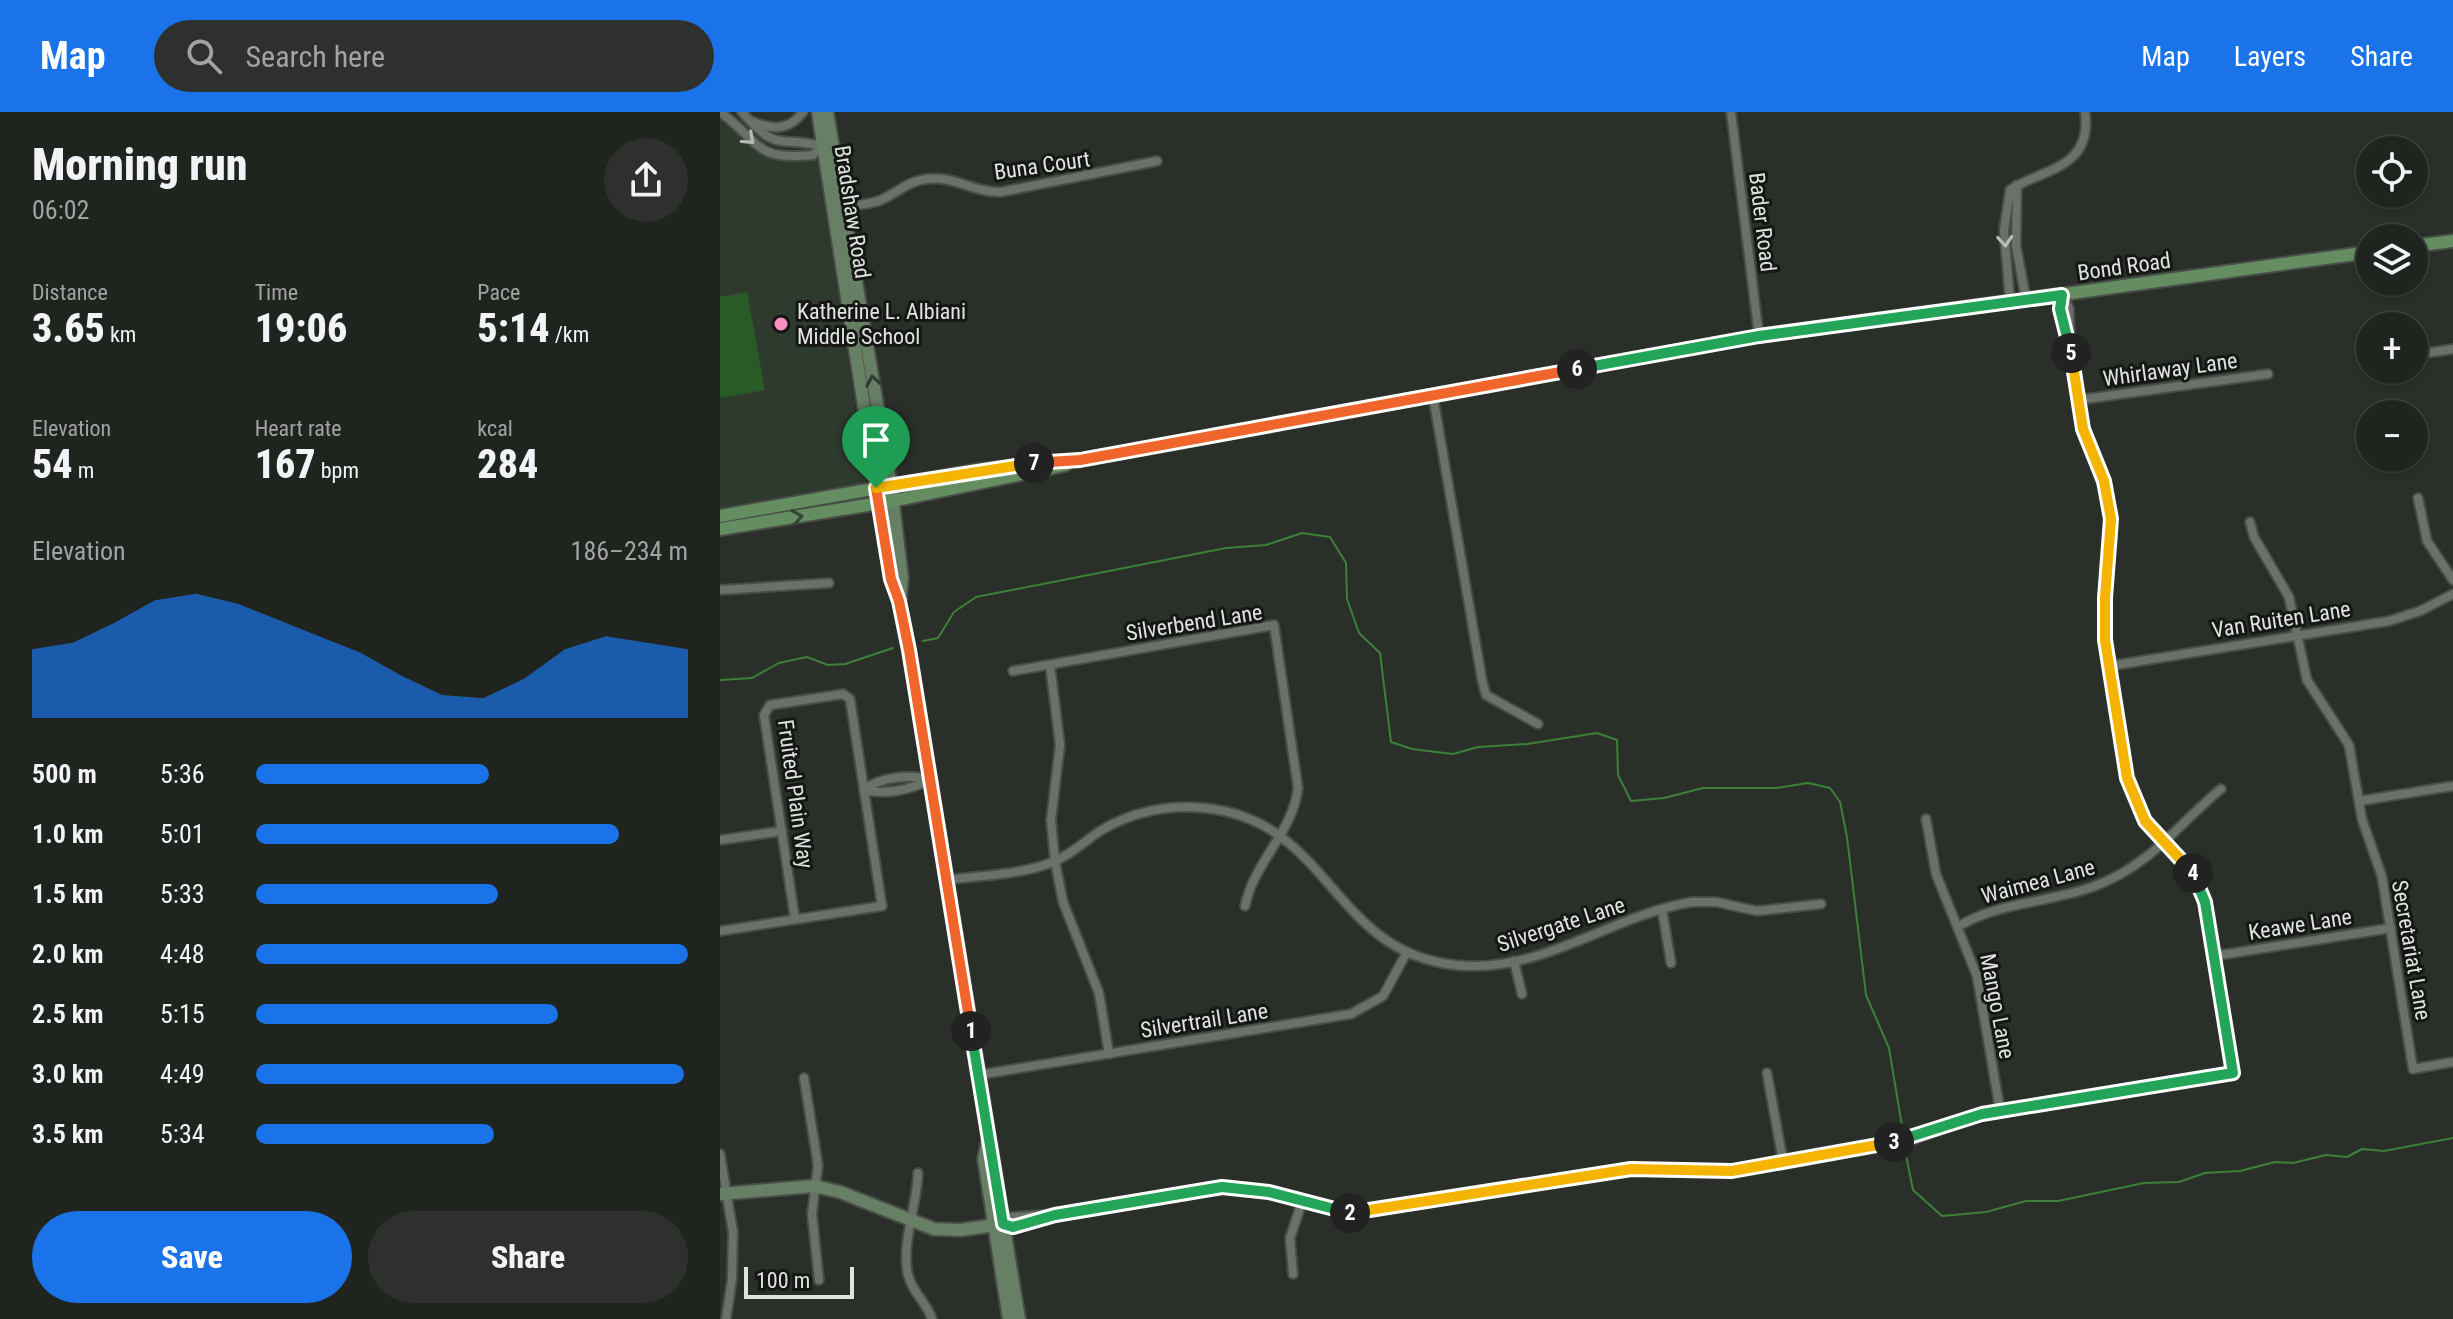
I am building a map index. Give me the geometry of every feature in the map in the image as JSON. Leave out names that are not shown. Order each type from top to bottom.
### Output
[{"type":"main road","name":"Bradshaw Road","points":[[818,112],[843,206],[891,486],[885,502],[891,579],[899,601],[992,1150],[1009,1319]]},
{"type":"main road","name":"Bradshaw Road","points":[[827,112],[827,146],[876,488],[885,502]]},
{"type":"main road","points":[[2428,244],[2453,241]]},
{"type":"main road","name":"Bond Road","points":[[720,516],[1023,464],[1080,460],[1759,336],[2356,254]]},
{"type":"main road","name":"Bond Road","points":[[720,529],[1050,471],[1080,460]]},
{"type":"main road","points":[[966,487],[1017,472],[1023,464]]},
{"type":"main road","points":[[722,1194],[814,1186],[840,1192],[934,1229],[998,1225]]},
{"type":"main road","name":"Bradshaw Road","points":[[998,1225],[1019,1319]]},
{"type":"street","points":[[720,112],[750,143],[779,156],[813,155],[827,146]]},
{"type":"street","points":[[742,112],[771,141],[827,146]]},
{"type":"street","points":[[750,121],[781,128],[796,122],[803,112]]},
{"type":"street","name":"Bader Road","points":[[1731,112],[1759,336]]},
{"type":"street","points":[[2010,301],[2004,230],[2008,197],[2017,185],[2044,176],[2069,160],[2085,131],[2085,112]]},
{"type":"street","name":"Buna Court","points":[[843,206],[875,202],[903,186],[928,178],[953,180],[985,192],[1001,192],[1157,161]]},
{"type":"street","points":[[2017,185],[2016,246],[2026,299]]},
{"type":"street","points":[[998,1225],[1011,1217],[1055,1215],[1222,1187],[1249,1188],[1333,1211],[1364,1213],[1631,1169],[1713,1172],[1914,1139],[1969,1117],[2000,1110],[2233,1073],[2202,892],[2188,865],[2145,821],[2131,793],[2109,666],[2104,615],[2111,519],[2104,481],[2083,429],[2070,346],[2060,309],[2062,295]]},
{"type":"street","points":[[2428,353],[2453,349]]},
{"type":"street","name":"Whirlaway Lane","points":[[2077,400],[2268,374]]},
{"type":"street","points":[[1433,396],[1486,695],[1532,717],[1538,724]]},
{"type":"street","points":[[2418,498],[2427,541],[2453,580]]},
{"type":"street","name":"Secretariat Lane","points":[[2250,522],[2260,548],[2284,586],[2298,634],[2302,664],[2313,694],[2349,745],[2359,801],[2382,877],[2413,1069],[2453,1062]]},
{"type":"street","points":[[720,590],[829,583]]},
{"type":"street","name":"Van Ruiten Lane","points":[[2109,666],[2402,618],[2453,594]]},
{"type":"street","name":"Silverbend Lane","points":[[1013,671],[1274,625],[1298,778],[1293,809],[1279,834]]},
{"type":"street","points":[[1050,665],[1060,745],[1051,820],[1055,861],[1063,902],[1099,993],[1109,1054]]},
{"type":"street","name":"Fruited Plain Way","points":[[795,919],[764,715],[770,705],[843,694],[850,699],[864,790]]},
{"type":"street","points":[[720,931],[882,906],[864,790],[875,793],[917,787],[930,779]]},
{"type":"street","points":[[2359,801],[2453,786]]},
{"type":"street","name":"Waimea Lane","points":[[1959,926],[1995,909],[2096,886],[2136,866],[2166,843],[2221,789]]},
{"type":"street","name":"Silvergate Lane","points":[[947,880],[1055,861],[1117,822],[1171,808],[1223,811],[1279,834],[1307,857],[1360,922],[1407,952],[1458,965],[1514,961],[1662,909],[1704,901],[1771,912],[1821,904]]},
{"type":"street","name":"Mango Lane","points":[[1926,819],[1936,874],[1977,976],[2000,1110]]},
{"type":"street","points":[[720,840],[782,831]]},
{"type":"street","points":[[1245,906],[1255,874],[1279,834]]},
{"type":"street","points":[[1662,909],[1671,963]]},
{"type":"street","name":"Keawe Lane","points":[[2214,956],[2391,928]]},
{"type":"street","name":"Silvertrail Lane","points":[[978,1075],[1351,1014],[1383,996],[1407,952]]},
{"type":"street","points":[[1514,961],[1522,994]]},
{"type":"street","points":[[1767,1073],[1783,1161]]},
{"type":"street","points":[[804,1078],[818,1165],[812,1214],[819,1280]]},
{"type":"street","points":[[720,1154],[722,1194],[733,1232],[726,1319]]},
{"type":"street","points":[[918,1173],[906,1257],[908,1275],[932,1319]]},
{"type":"street","points":[[1293,1274],[1290,1238],[1302,1202]]},
{"type":"shaded area","name":"Katherine L. Albiani Middle School","points":[[720,114],[747,139],[752,149],[775,160],[817,160],[867,486],[720,509]]},
{"type":"green space","points":[[747,292],[765,390],[720,398],[720,297]]},
{"type":"waterway","points":[[923,641],[938,638],[954,612],[976,597],[1226,548],[1266,545],[1302,533],[1330,537],[1346,563],[1347,599],[1359,633],[1380,653],[1391,742],[1412,749],[1453,754],[1478,747],[1527,744],[1597,733],[1617,740],[1618,775],[1631,801],[1664,798],[1703,788],[1776,788],[1808,783],[1830,788],[1840,802],[1847,837],[1866,995],[1889,1048],[1904,1138]]},
{"type":"waterway","points":[[720,680],[752,678],[779,663],[807,657],[828,665],[845,664],[893,648]]},
{"type":"waterway","points":[[1904,1145],[1913,1190],[1942,1216],[1986,1212],[2026,1201],[2058,1201],[2144,1183],[2179,1182],[2205,1173],[2240,1171],[2275,1162],[2293,1163],[2326,1155],[2347,1157],[2362,1149],[2384,1151],[2453,1138]]},
{"type":"place","name":"Katherine L. Albiani Middle School","points":[[781,324]]},
{"type":"route","points":[[2062,295],[2060,309],[2070,346],[2079,412],[2104,481],[2111,519],[2105,640],[2127,778],[2145,821],[2188,865],[2202,892],[2233,1073],[1982,1114],[1914,1139],[1732,1171],[1631,1169],[1364,1213],[1333,1211],[1249,1188],[1222,1187],[1055,1215],[1013,1227],[1003,1224],[909,650],[891,579],[876,488],[1037,462],[1080,460],[1759,336],[2062,295]]}]
